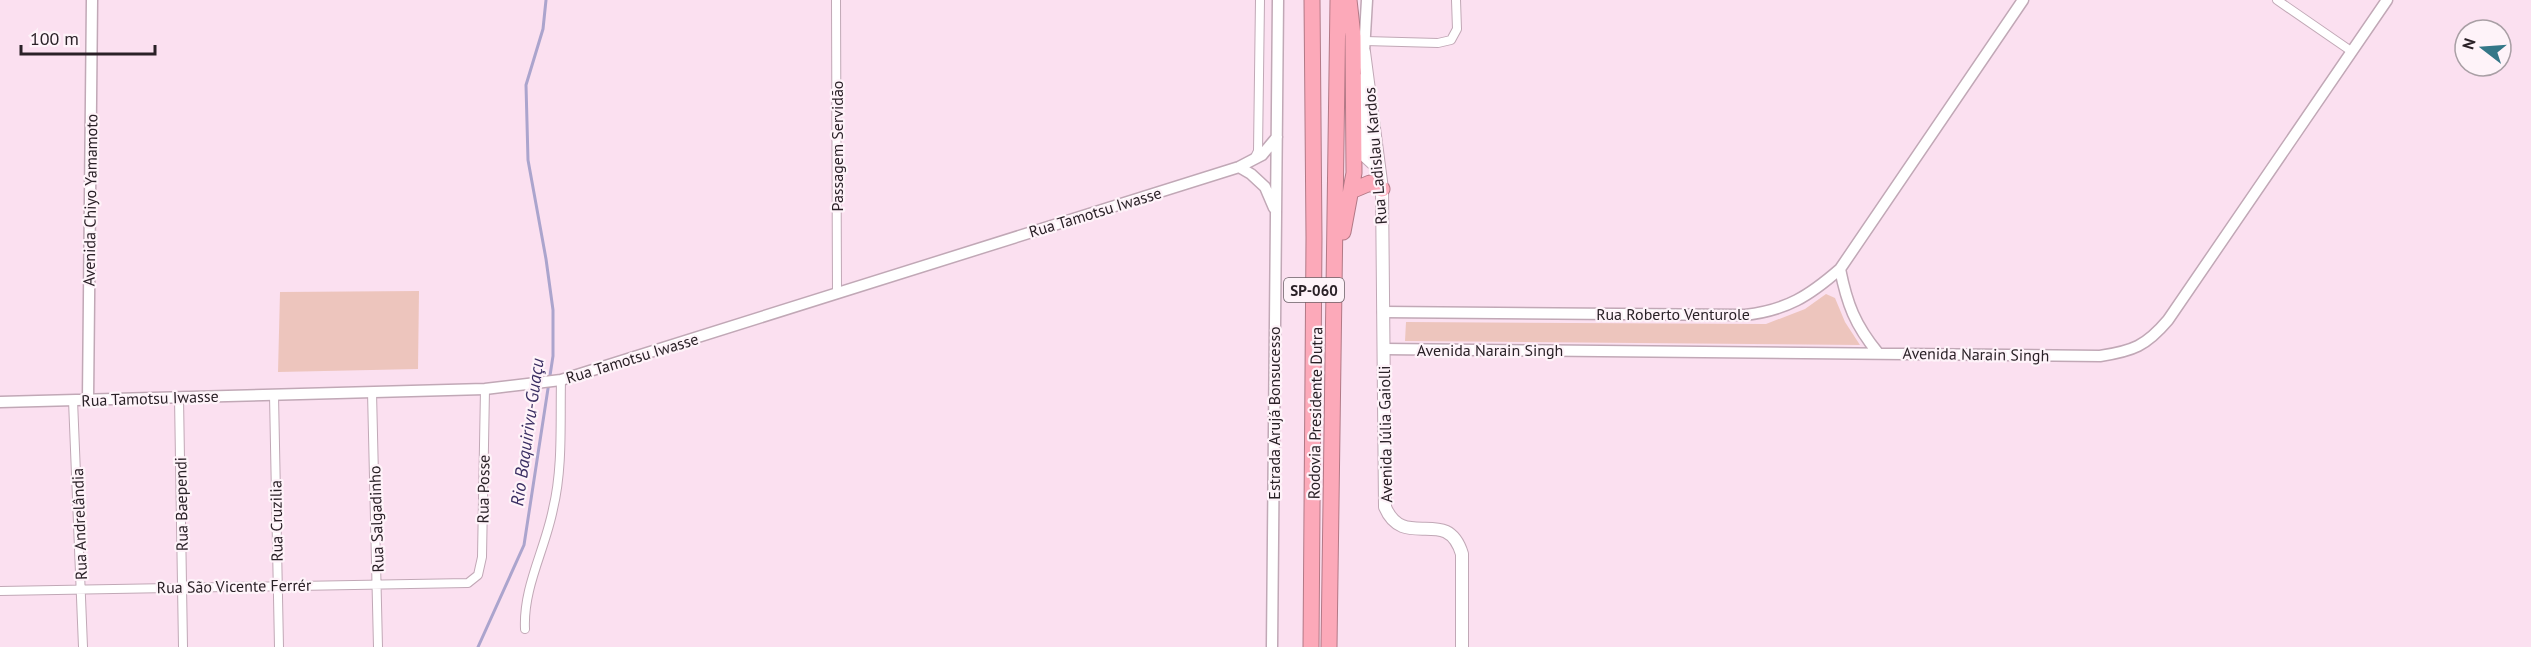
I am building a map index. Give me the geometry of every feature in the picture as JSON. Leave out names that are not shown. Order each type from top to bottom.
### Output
[{"type":"highway","name":"Rodovia Presidente Dutra","points":[[1311,647],[1314,238],[1312,0]]},
{"type":"highway","name":"Rodovia Presidente Dutra","points":[[1329,647],[1330,476],[1336,279],[1338,0]]},
{"type":"highway","points":[[1336,279],[1342,258],[1343,234],[1354,173],[1350,6]]},
{"type":"highway","points":[[1350,6],[1364,46]]},
{"type":"highway","points":[[1351,191],[1370,183],[1382,189]]},
{"type":"main road","name":"Rua Ladislau Kardos","points":[[1364,46],[1362,87],[1365,156],[1378,168],[1382,189],[1383,312]]},
{"type":"main road","name":"Avenida Júlia Gaiolli","points":[[1383,312],[1385,507],[1389,516],[1400,525],[1407,528],[1446,530],[1454,534],[1459,543],[1462,554],[1462,647]]},
{"type":"street","name":"Avenida Chiyo Yamamoto","points":[[88,400],[92,0]]},
{"type":"street","name":"Passagem Servidão","points":[[836,0],[837,293]]},
{"type":"street","points":[[1254,159],[1258,151],[1260,0]]},
{"type":"street","name":"Estrada Arujá Bonsucesso","points":[[1272,647],[1278,0]]},
{"type":"street","points":[[1367,0],[1364,46],[1438,43],[1451,40],[1457,29],[1455,0]]},
{"type":"street","name":"Rua Roberto Venturole","points":[[1383,312],[1745,315],[1764,313],[1790,305],[1814,292],[1840,269],[2024,0]]},
{"type":"street","points":[[2277,0],[2351,51]]},
{"type":"street","name":"Avenida Narain Singh","points":[[1384,349],[2100,356],[2128,352],[2153,337],[2168,320],[2386,0]]},
{"type":"street","name":"Rua Tamotsu Iwasse","points":[[0,402],[485,389],[560,381],[1239,167],[1262,154],[1277,137]]},
{"type":"street","points":[[1239,167],[1265,187],[1270,204],[1275,210]]},
{"type":"street","points":[[1840,269],[1852,315],[1862,333],[1878,353]]},
{"type":"street","points":[[525,629],[525,603],[557,488],[560,381]]},
{"type":"street","name":"Rua Posse","points":[[468,583],[478,575],[482,557],[485,389]]},
{"type":"street","name":"Rua Salgadinho","points":[[372,392],[378,647]]},
{"type":"street","name":"Rua Cruzilia","points":[[274,395],[279,647]]},
{"type":"street","name":"Rua Baependi","points":[[180,397],[183,647]]},
{"type":"street","name":"Rua Andrelândia","points":[[74,400],[83,647]]},
{"type":"street","name":"Rua São Vicente Ferrér","points":[[0,591],[468,583]]},
{"type":"shaded area","points":[[419,291],[418,369],[278,372],[280,292]]},
{"type":"shaded area","points":[[1826,294],[1835,298],[1845,322],[1860,345],[1405,341],[1406,322],[1766,324],[1805,309]]},
{"type":"waterway","name":"Rio Baquirivu-Guaçu","points":[[478,647],[524,545],[553,356],[553,310],[528,160],[526,85],[543,29],[546,0]]}]
